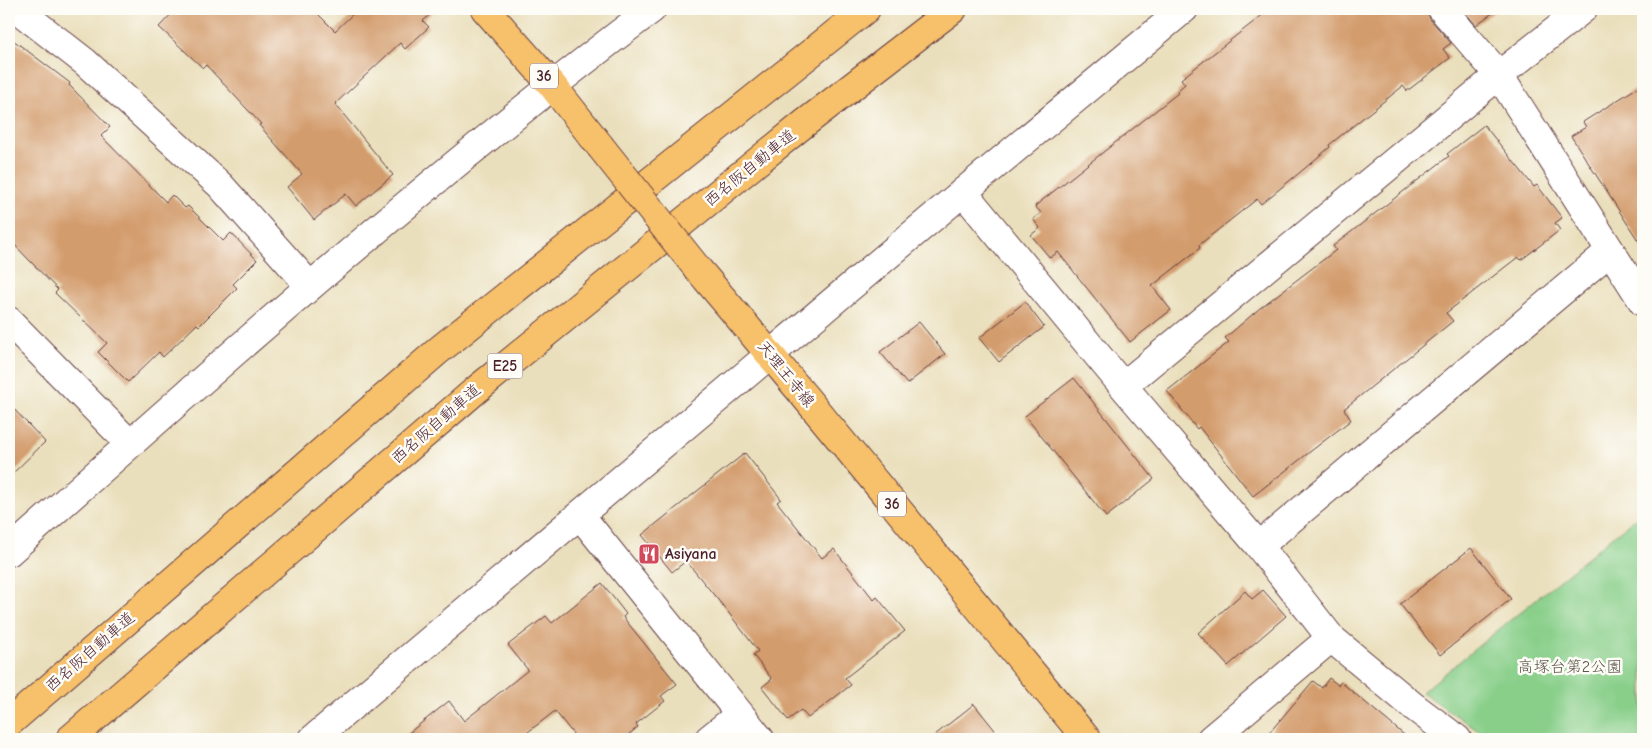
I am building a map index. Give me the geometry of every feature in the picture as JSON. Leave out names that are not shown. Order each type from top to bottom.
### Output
[{"type":"main road","name":"天理王寺線","points":[[485,9],[552,85],[697,268],[771,355],[1087,739]]},
{"type":"main road","name":"西名阪自動車道","points":[[9,723],[438,350],[866,9]]},
{"type":"main road","name":"西名阪自動車道","points":[[70,739],[476,390],[806,123],[953,9]]},
{"type":"street","points":[[16,9],[85,62],[220,185],[310,286]]},
{"type":"street","points":[[9,552],[310,286],[552,85],[652,9]]},
{"type":"street","points":[[313,739],[1184,9]]},
{"type":"street","points":[[1442,9],[1499,76],[1643,302]]},
{"type":"street","points":[[1122,386],[1583,9]]},
{"type":"street","points":[[964,192],[1122,386],[1258,546],[1331,638],[1413,706],[1457,739]]},
{"type":"street","points":[[1258,546],[1610,251]]},
{"type":"street","points":[[9,321],[130,444]]},
{"type":"street","points":[[580,515],[760,739]]},
{"type":"street","points":[[1211,739],[1331,638]]},
{"type":"street","points":[[709,739],[739,715]]},
{"type":"green space","name":"高塚台第2公園","points":[[1643,512],[1643,739],[1490,739],[1422,692]]},
{"type":"building","points":[[176,9],[313,9],[335,31],[358,9],[436,9],[423,21],[429,27],[405,49],[400,43],[335,104],[393,175],[356,206],[346,194],[314,220],[287,187],[302,174],[259,125],[261,124],[206,65],[203,68],[159,27]]},
{"type":"building","points":[[1270,9],[1427,9],[1430,19],[1451,43],[1443,49],[1450,58],[1407,91],[1403,86],[1329,145],[1330,147],[1261,204],[1257,199],[1199,245],[1200,248],[1152,286],[1171,310],[1130,342],[1058,252],[1050,258],[1031,235],[1040,228],[1033,219],[1041,213],[1035,206],[1178,93],[1177,91],[1185,84],[1181,79]]},
{"type":"building","points":[[1462,9],[1498,9],[1476,25]]},
{"type":"building","points":[[9,37],[70,83],[69,85],[110,127],[101,136],[166,202],[172,195],[185,208],[188,206],[223,241],[231,233],[257,260],[233,284],[237,288],[199,326],[197,324],[163,357],[159,352],[128,382],[98,352],[107,343],[55,293],[58,290],[9,239]]},
{"type":"building","points":[[1643,84],[1643,248],[1571,136],[1586,127],[1583,122]]},
{"type":"building","points":[[1484,125],[1534,187],[1537,185],[1562,218],[1555,223],[1560,230],[1521,260],[1518,257],[1446,313],[1453,321],[1344,409],[1351,420],[1253,496],[1199,427],[1197,429],[1167,391],[1229,342],[1225,338],[1260,308],[1336,250],[1333,246],[1449,156],[1447,154]]},
{"type":"building","points":[[1025,302],[1044,327],[999,362],[979,338]]},
{"type":"building","points":[[919,322],[945,354],[907,384],[880,352]]},
{"type":"building","points":[[1074,378],[1154,479],[1106,517],[1025,416]]},
{"type":"building","points":[[9,404],[45,442],[9,477]]},
{"type":"building","points":[[745,453],[781,499],[777,502],[822,558],[834,549],[874,600],[877,597],[905,631],[845,678],[851,685],[808,718],[801,710],[788,720],[762,687],[772,679],[753,655],[758,651],[728,612],[686,561],[672,572],[642,535]]},
{"type":"building","points":[[1471,548],[1511,599],[1440,655],[1400,604]]},
{"type":"building","points":[[602,583],[626,614],[623,617],[677,684],[661,696],[665,701],[636,724],[638,727],[623,739],[577,739],[555,711],[519,739],[401,739],[449,701],[464,721],[528,670],[508,645],[546,616],[552,623]]},
{"type":"building","points":[[1263,590],[1286,616],[1228,666],[1198,633],[1245,591],[1252,599]]},
{"type":"building","points":[[1329,678],[1338,685],[1341,682],[1409,739],[1264,739],[1313,681],[1322,688]]},
{"type":"building","points":[[974,704],[1002,739],[930,739]]},
{"type":"place","name":"Asiyana","points":[[649,554]]}]
